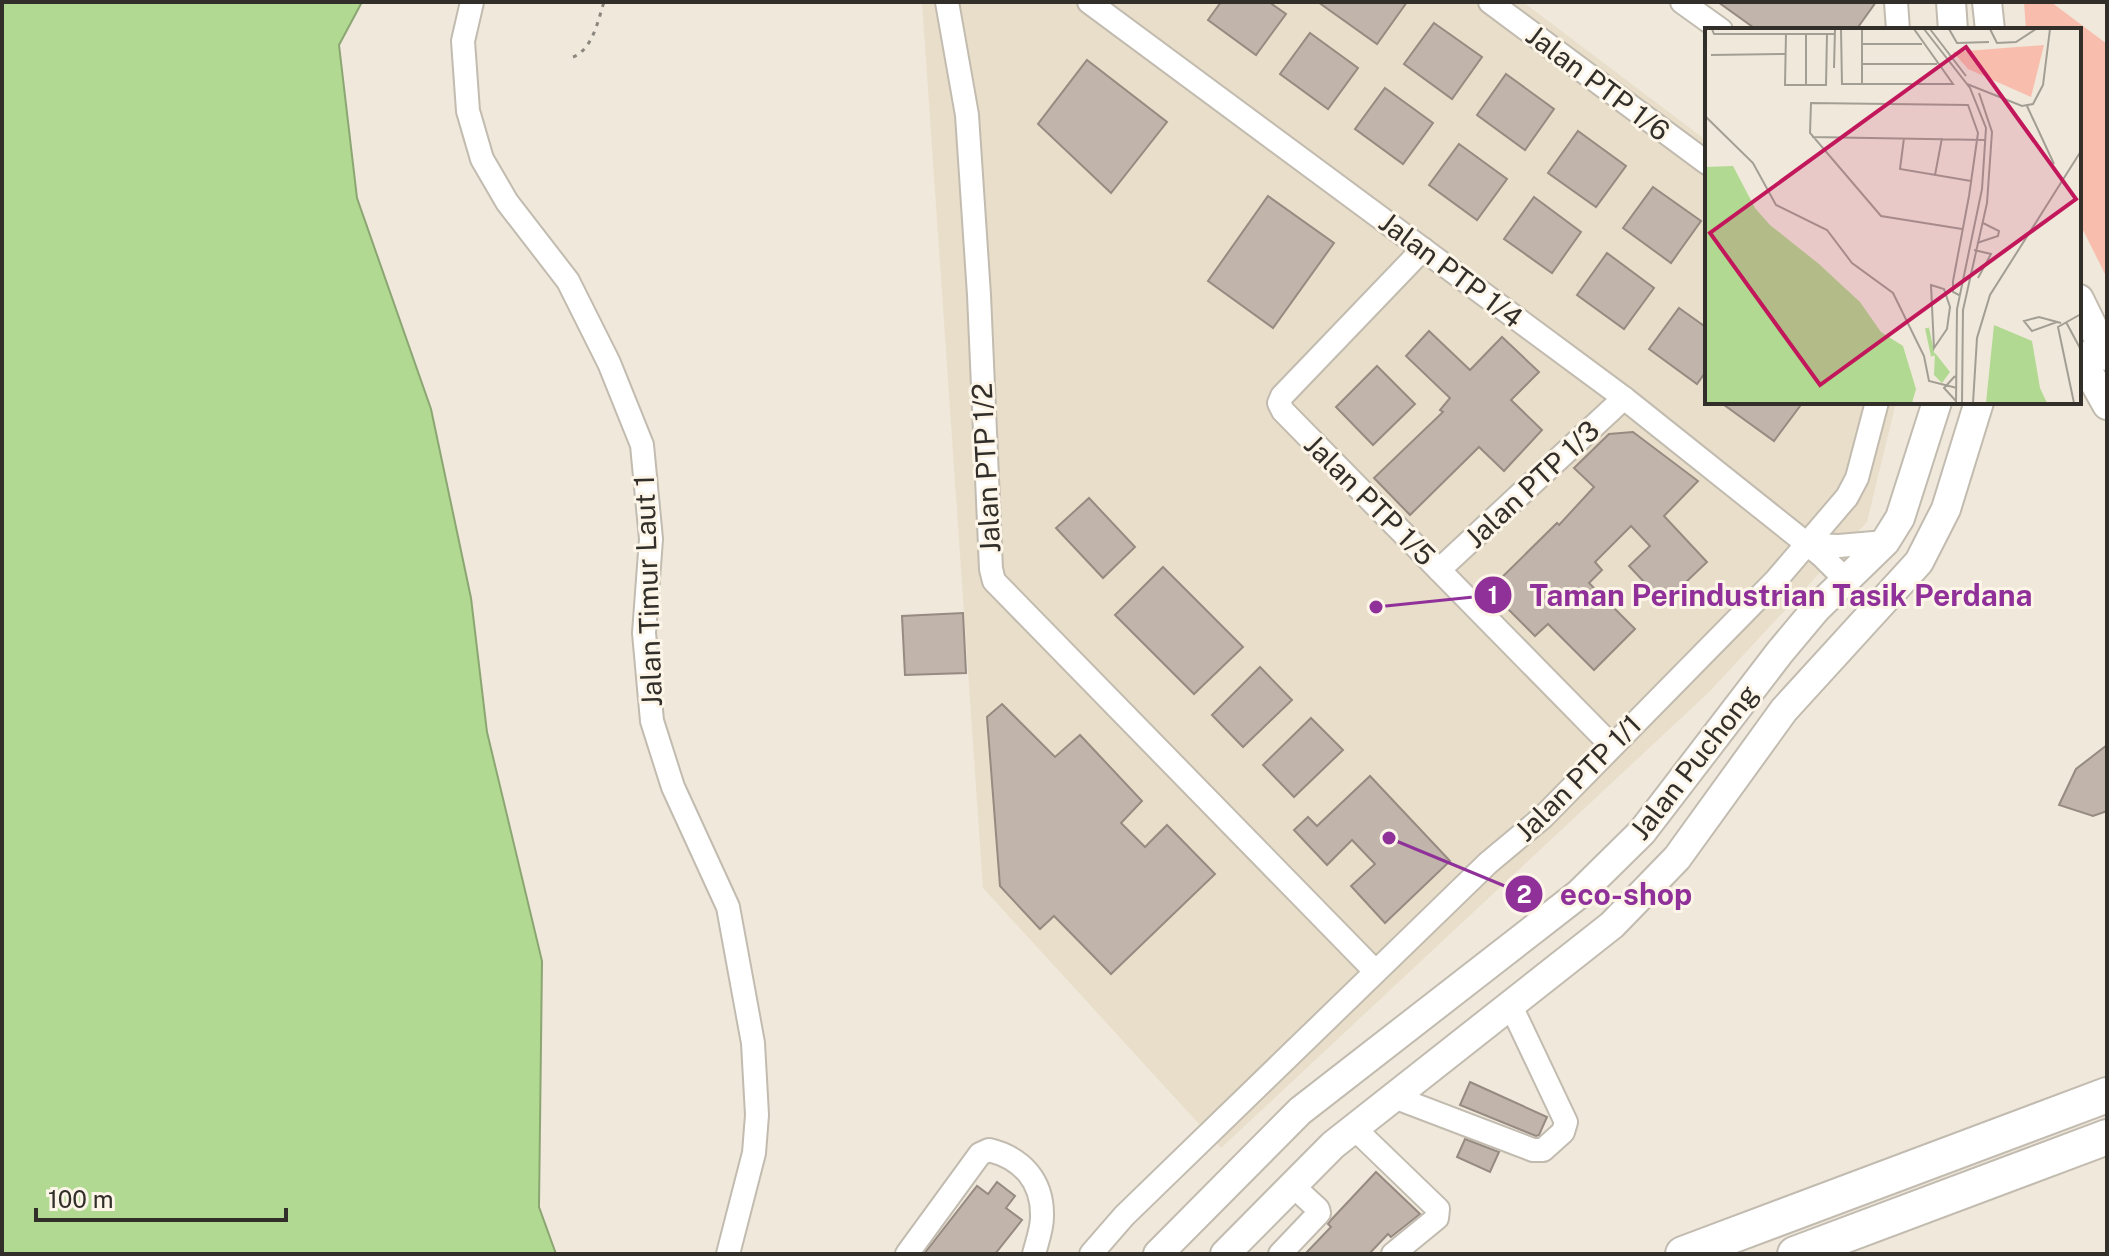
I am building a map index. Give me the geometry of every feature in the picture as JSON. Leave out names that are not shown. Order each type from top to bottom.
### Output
[{"type":"highway","points":[[1683,1254],[2107,1095]]},
{"type":"highway","points":[[1795,1254],[2107,1137]]},
{"type":"main road","points":[[1951,2],[1953,28]]},
{"type":"main road","points":[[1987,2],[1990,28]]},
{"type":"main road","points":[[2081,303],[2107,356]]},
{"type":"main road","points":[[2081,359],[2102,396]]},
{"type":"main road","points":[[2081,368],[2102,396]]},
{"type":"main road","name":"Jalan Puchong","points":[[1158,1254],[1300,1111],[1579,894],[1642,832],[1816,609],[1885,542],[1900,518],[1936,404]]},
{"type":"main road","name":"Jalan Puchong","points":[[1229,1249],[1333,1145],[1612,925],[1677,858],[1784,710],[1919,562],[1946,509],[1978,404]]},
{"type":"main road","points":[[1847,581],[1859,598],[1856,630]]},
{"type":"street","name":"Jalan Timur Laut 1","points":[[472,2],[463,41],[468,111],[482,159],[507,202],[568,281],[609,363],[642,445],[651,539],[644,633],[652,721],[673,787],[728,907],[753,1043],[757,1115],[754,1153],[728,1254]]},
{"type":"street","name":"Jalan PTP 1/2","points":[[947,2],[967,115],[994,581],[1375,971]]},
{"type":"street","name":"Jalan PTP 1/4","points":[[1089,2],[1624,398],[1808,545],[1847,581]]},
{"type":"street","name":"Jalan PTP 1/6","points":[[1490,2],[1705,162]]},
{"type":"street","points":[[1682,2],[1718,28]]},
{"type":"street","points":[[1896,2],[1898,28]]},
{"type":"street","name":"Jalan PTP 1/5","points":[[1423,249],[1282,396],[1279,403],[1283,411],[1612,746]]},
{"type":"street","name":"Jalan PTP 1/3","points":[[1439,570],[1624,398]]},
{"type":"street","name":"Jalan PTP 1/1","points":[[1091,1254],[1124,1216],[1375,971],[1488,863],[1543,817],[1808,545],[1843,503],[1857,478],[1876,404]]},
{"type":"street","points":[[1808,545],[1851,546],[1885,542]]},
{"type":"street","points":[[1394,1097],[1533,1150],[1543,1150],[1563,1132],[1566,1122],[1511,1006]]},
{"type":"street","points":[[1354,1128],[1438,1209],[1437,1218],[1393,1254]]},
{"type":"street","points":[[907,1254],[980,1154],[989,1150],[1017,1160],[1039,1186],[1043,1218],[1034,1254]]},
{"type":"street","points":[[1280,1254],[1319,1213],[1292,1185]]},
{"type":"path","points":[[573,57],[582,54],[592,37],[604,2]]},
{"type":"shaded area","points":[[2,2],[362,2],[339,45],[357,198],[431,409],[471,598],[487,732],[542,961],[539,1207],[556,1254],[2,1254]]},
{"type":"shaded area","points":[[922,2],[1523,2],[1705,139],[1705,404],[1896,404],[1867,522],[1709,692],[1221,1148],[983,888]]},
{"type":"shaded area","points":[[2024,2],[2051,2],[2107,44],[2107,278],[2081,226],[2081,28],[2026,28]]},
{"type":"building","points":[[1221,2],[1269,2],[1286,14],[1256,55],[1208,20]]},
{"type":"building","points":[[1318,2],[1407,2],[1377,44]]},
{"type":"building","points":[[1718,2],[1876,2],[1857,28],[1754,28]]},
{"type":"building","points":[[1434,23],[1482,57],[1452,99],[1404,64]]},
{"type":"building","points":[[1310,33],[1358,68],[1328,109],[1280,74]]},
{"type":"building","points":[[1087,60],[1167,122],[1111,193],[1038,124]]},
{"type":"building","points":[[1506,74],[1554,109],[1525,150],[1477,115]]},
{"type":"building","points":[[1385,88],[1433,123],[1403,164],[1355,129]]},
{"type":"building","points":[[1578,131],[1626,166],[1596,207],[1548,173]]},
{"type":"building","points":[[1459,144],[1507,179],[1477,220],[1429,185]]},
{"type":"building","points":[[1653,187],[1701,221],[1671,263],[1623,228]]},
{"type":"building","points":[[1268,196],[1334,243],[1273,328],[1208,281]]},
{"type":"building","points":[[1534,197],[1581,232],[1552,273],[1504,239]]},
{"type":"building","points":[[1607,253],[1654,288],[1624,329],[1577,295]]},
{"type":"building","points":[[1679,308],[1705,327],[1705,373],[1697,384],[1649,349]]},
{"type":"building","points":[[1429,331],[1470,370],[1502,337],[1539,372],[1511,400],[1542,430],[1504,471],[1479,447],[1410,515],[1374,478],[1443,412],[1440,410],[1450,398],[1406,356]]},
{"type":"building","points":[[1377,366],[1415,404],[1373,445],[1336,407]]},
{"type":"building","points":[[1723,404],[1802,404],[1774,441]]},
{"type":"building","points":[[1633,432],[1698,481],[1664,516],[1707,562],[1664,603],[1629,566],[1650,546],[1631,526],[1595,562],[1602,570],[1589,583],[1635,629],[1594,670],[1548,624],[1535,636],[1489,590],[1557,523],[1559,525],[1594,487],[1574,468],[1609,434]]},
{"type":"building","points":[[1089,498],[1135,547],[1103,578],[1056,528]]},
{"type":"building","points":[[1163,567],[1243,647],[1194,694],[1115,615]]},
{"type":"building","points":[[963,613],[966,673],[905,675],[902,616]]},
{"type":"building","points":[[1260,667],[1292,700],[1243,747],[1212,715]]},
{"type":"building","points":[[1002,704],[1055,757],[1080,735],[1142,801],[1121,823],[1145,847],[1167,825],[1215,874],[1111,974],[1054,916],[1040,929],[1000,886],[987,717]]},
{"type":"building","points":[[1311,718],[1343,750],[1294,797],[1263,765]]},
{"type":"building","points":[[2107,745],[2107,811],[2093,816],[2059,805],[2076,769]]},
{"type":"building","points":[[1370,776],[1450,861],[1385,923],[1351,886],[1375,864],[1352,840],[1327,865],[1294,830],[1308,817],[1317,826]]},
{"type":"building","points":[[1470,1082],[1547,1117],[1539,1135],[1460,1105]]},
{"type":"building","points":[[1465,1139],[1499,1152],[1490,1172],[1457,1157]]},
{"type":"building","points":[[1376,1172],[1420,1214],[1391,1237],[1388,1234],[1369,1254],[1305,1254],[1331,1227],[1328,1224],[1331,1220]]},
{"type":"building","points":[[997,1182],[1015,1196],[1006,1208],[1022,1220],[995,1254],[924,1254],[977,1186],[988,1194]]},
{"type":"place","name":"Taman Perindustrian Tasik Perdana","points":[[1376,607]]},
{"type":"place","name":"eco-shop","points":[[1389,838]]}]
